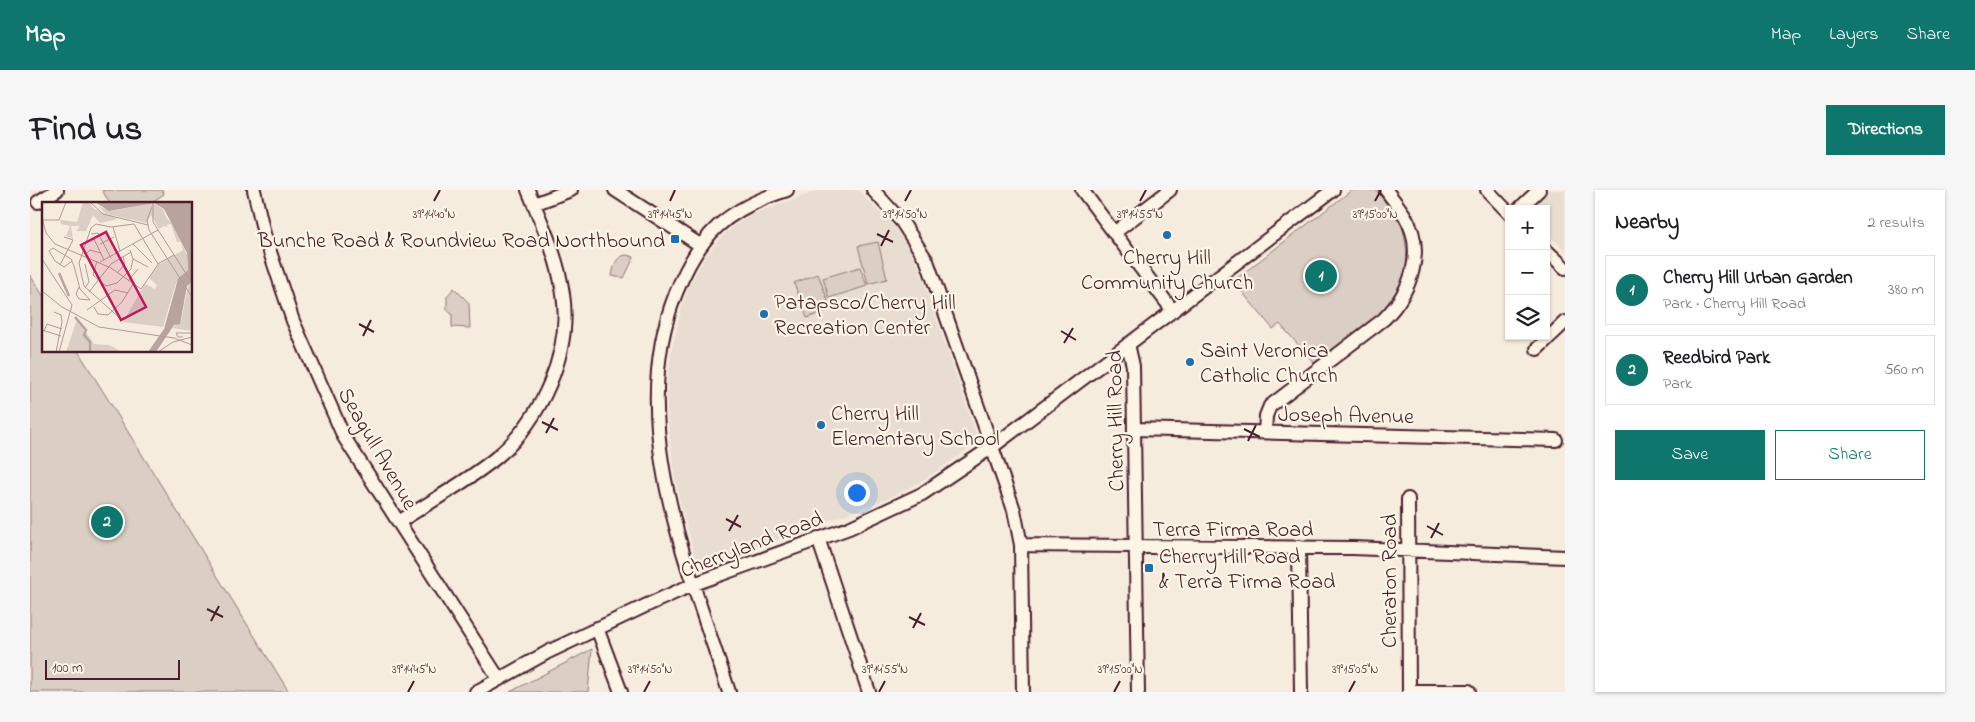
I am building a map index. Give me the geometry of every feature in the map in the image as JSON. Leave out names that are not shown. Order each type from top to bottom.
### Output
[{"type":"street","points":[[38,202],[57,190]]},
{"type":"street","name":"Seagull Avenue","points":[[254,190],[264,234],[278,279],[310,363],[344,437],[499,679]]},
{"type":"street","points":[[399,522],[476,473],[498,456],[529,422],[550,382],[562,340],[564,295],[554,252],[528,190]]},
{"type":"street","points":[[534,204],[571,190]]},
{"type":"street","points":[[615,190],[700,245]]},
{"type":"street","points":[[730,692],[672,512],[664,474],[657,414],[657,384],[661,351],[672,304],[686,271],[700,245],[728,216],[768,196],[787,190]]},
{"type":"street","points":[[873,190],[902,222],[927,261],[1014,510],[1021,545],[1023,692]]},
{"type":"street","points":[[1082,190],[1173,311]]},
{"type":"street","points":[[1114,234],[1170,190]]},
{"type":"street","name":"Cherry Hill Road","points":[[1138,692],[1133,366],[1128,344],[1333,190]]},
{"type":"street","points":[[1265,432],[1266,416],[1270,406],[1384,320],[1407,289],[1414,266],[1414,240],[1405,216],[1386,190]]},
{"type":"street","points":[[1487,190],[1505,209]]},
{"type":"street","points":[[1523,205],[1539,190]]},
{"type":"street","points":[[1550,254],[1565,268]]},
{"type":"street","points":[[1537,349],[1565,322]]},
{"type":"street","name":"Cherryland Road","points":[[476,692],[597,628],[694,584],[849,528],[896,507],[945,480],[992,447],[1128,344]]},
{"type":"street","name":"Joseph Avenue","points":[[1134,429],[1556,440]]},
{"type":"street","name":"Cheraton Road","points":[[1408,499],[1409,692]]},
{"type":"street","points":[[818,538],[869,692]]},
{"type":"street","name":"Terra Firma Road","points":[[1021,545],[1136,548],[1408,550],[1565,557]]},
{"type":"street","points":[[1299,548],[1301,692]]},
{"type":"street","points":[[597,628],[621,692]]},
{"type":"street","points":[[1409,692],[1468,691]]},
{"type":"shaded area","points":[[102,190],[162,190],[164,194],[152,202],[109,202]]},
{"type":"shaded area","name":"Cherry Hill Elementary School","points":[[820,190],[858,190],[894,227],[907,244],[918,265],[979,442],[922,481],[891,497],[699,569],[682,511],[674,473],[667,413],[667,383],[671,353],[682,306],[690,283],[707,254],[722,236],[736,224],[750,215]]},
{"type":"shaded area","points":[[1352,190],[1376,190],[1395,215],[1401,224],[1404,236],[1406,267],[1400,286],[1391,302],[1378,316],[1363,329],[1314,363],[1280,324],[1273,329],[1233,281]]},
{"type":"shaded area","points":[[1548,190],[1565,190],[1565,251],[1550,236],[1550,205],[1533,205]]},
{"type":"shaded area","points":[[878,242],[887,279],[868,284],[858,246]]},
{"type":"shaded area","points":[[627,255],[634,257],[624,278],[612,276],[614,265],[618,259]]},
{"type":"shaded area","points":[[860,267],[867,286],[829,298],[823,278]]},
{"type":"shaded area","points":[[818,274],[831,309],[807,318],[794,283]]},
{"type":"shaded area","points":[[30,275],[42,294],[42,352],[79,352],[289,692],[30,692]]},
{"type":"shaded area","points":[[454,288],[469,303],[470,328],[452,327],[452,314],[447,310],[447,296]]},
{"type":"shaded area","points":[[592,649],[588,692],[510,692]]},
{"type":"place","name":"Cherry Hill Community Church","points":[[1167,235]]},
{"type":"place","name":"Bunche Road & Roundview Road Northbound","points":[[675,239]]},
{"type":"place","name":"Cherry Hill Urban Garden","points":[[1321,276]]},
{"type":"place","name":"Patapsco/Cherry Hill Recreation Center","points":[[764,314]]},
{"type":"place","name":"Saint Veronica Catholic Church","points":[[1190,362]]},
{"type":"place","name":"Cherry Hill Elementary School","points":[[821,425]]},
{"type":"place","name":"Reedbird Park","points":[[107,522]]},
{"type":"place","name":"Cherry Hill Road & Terra Firma Road","points":[[1149,568]]}]
